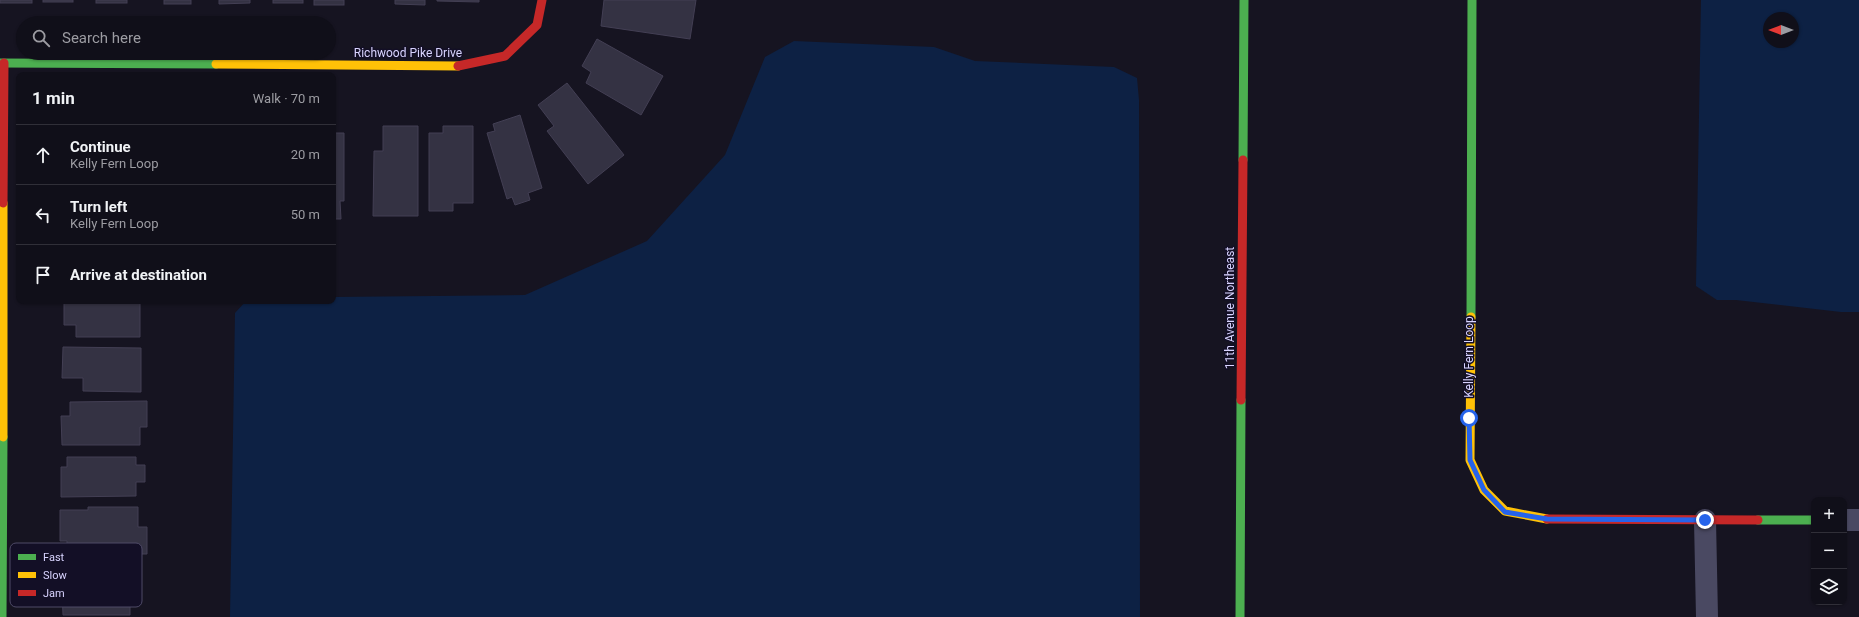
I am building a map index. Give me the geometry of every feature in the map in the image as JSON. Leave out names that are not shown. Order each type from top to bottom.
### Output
[{"type":"street","name":"Richwood Pike Drive","points":[[2,63],[464,66],[505,56],[537,25],[542,0]]},
{"type":"street","name":"11th Avenue Northeast","points":[[1240,617],[1244,0]]},
{"type":"street","name":"Kelly Fern Loop","points":[[1472,0],[1470,460],[1484,490],[1505,512],[1547,519],[1811,520]]},
{"type":"street","points":[[2,63],[2,617]]},
{"type":"street","points":[[1705,520],[1707,617]]},
{"type":"street","points":[[1847,520],[1859,520]]},
{"type":"water","points":[[1701,0],[1859,0],[1859,312],[1841,312],[1736,300],[1717,300],[1696,286]]},
{"type":"water","points":[[794,41],[934,47],[975,61],[1114,67],[1137,78],[1139,100],[1140,617],[230,617],[235,313],[243,304],[336,304],[336,297],[525,295],[647,241],[725,155],[765,57]]},
{"type":"building","points":[[0,0],[32,0],[32,3],[0,3]]},
{"type":"building","points":[[43,0],[73,0],[73,2],[43,2]]},
{"type":"building","points":[[96,0],[127,0],[127,3],[96,3]]},
{"type":"building","points":[[164,0],[191,0],[191,4],[164,4]]},
{"type":"building","points":[[219,0],[250,0],[250,3],[219,4]]},
{"type":"building","points":[[273,0],[303,0],[303,3],[273,3]]},
{"type":"building","points":[[314,0],[344,0],[344,5],[314,5]]},
{"type":"building","points":[[395,0],[425,0],[425,5],[395,4]]},
{"type":"building","points":[[479,0],[479,2],[437,1]]},
{"type":"building","points":[[604,0],[696,0],[690,39],[601,26]]},
{"type":"building","points":[[597,39],[663,76],[641,115],[586,83],[591,72],[582,66]]},
{"type":"building","points":[[567,83],[624,155],[588,184],[547,131],[554,126],[538,105]]},
{"type":"building","points":[[520,115],[542,188],[528,193],[530,200],[515,205],[512,197],[507,199],[487,133],[495,131],[493,124]]},
{"type":"building","points":[[383,126],[418,126],[418,216],[373,216],[374,151],[383,151]]},
{"type":"building","points":[[443,126],[473,126],[473,203],[453,203],[453,211],[429,211],[429,133],[443,133]]},
{"type":"building","points":[[336,133],[344,133],[344,201],[340,201],[341,219],[336,219]]},
{"type":"building","points":[[64,304],[140,304],[140,337],[76,337],[76,325],[64,325]]},
{"type":"building","points":[[63,347],[141,348],[141,392],[83,391],[83,378],[62,378]]},
{"type":"building","points":[[147,401],[147,427],[140,427],[140,445],[62,445],[61,416],[70,416],[70,402]]},
{"type":"building","points":[[67,457],[136,457],[136,465],[145,465],[145,482],[136,482],[136,496],[61,497],[61,467],[67,467]]},
{"type":"building","points":[[88,507],[138,507],[138,527],[147,527],[147,554],[142,554],[142,543],[67,543],[67,541],[60,541],[60,510],[88,510]]},
{"type":"building","points":[[63,607],[130,607],[130,615],[63,615]]},
{"type":"traffic: fast","points":[[1243,160],[1244,0]]},
{"type":"traffic: fast","points":[[1471,317],[1472,0]]},
{"type":"traffic: fast","points":[[0,63],[216,64]]},
{"type":"traffic: fast","points":[[1240,617],[1241,400]]},
{"type":"traffic: fast","points":[[2,617],[3,437]]},
{"type":"traffic: fast","points":[[1758,520],[1811,520]]},
{"type":"traffic: slow","points":[[216,64],[458,66]]},
{"type":"traffic: slow","points":[[3,203],[3,437]]},
{"type":"traffic: slow","points":[[1471,317],[1470,460],[1484,490],[1505,511],[1547,519]]},
{"type":"traffic: jam","points":[[458,66],[505,56],[537,25],[542,0]]},
{"type":"traffic: jam","points":[[3,203],[4,63]]},
{"type":"traffic: jam","points":[[1241,400],[1243,160]]},
{"type":"traffic: jam","points":[[1547,519],[1758,520]]},
{"type":"route","points":[[1469,418],[1470,460],[1484,490],[1505,512],[1547,519],[1705,520]]}]
